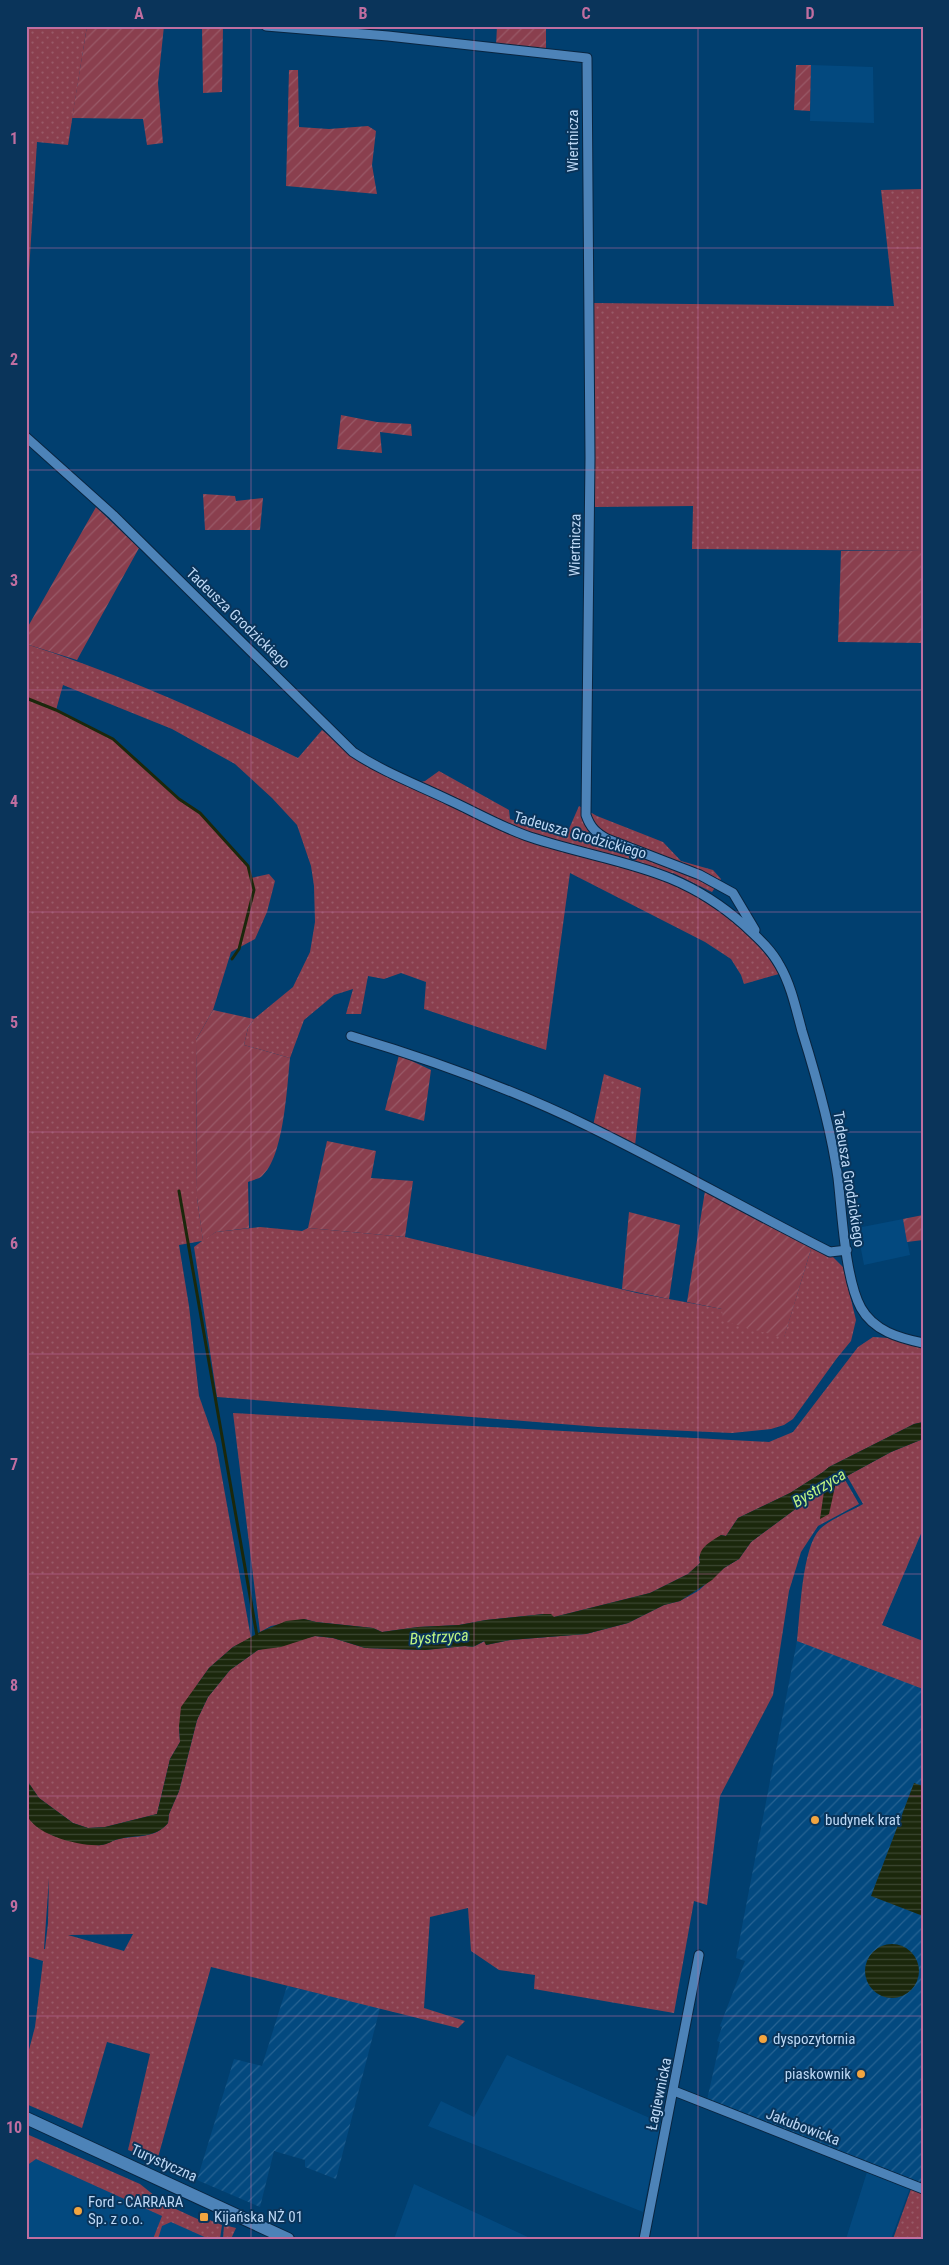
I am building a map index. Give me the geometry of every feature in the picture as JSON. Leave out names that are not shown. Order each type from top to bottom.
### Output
[{"type":"main road","name":"Turystyczna","points":[[26,2118],[288,2239]]},
{"type":"street","name":"Wiertnicza","points":[[266,26],[388,36],[586,58],[590,458],[586,815],[589,825],[596,833],[607,839],[700,874],[733,893],[755,930],[754,934]]},
{"type":"street","name":"Tadeusza Grodzickiego","points":[[26,437],[113,515],[353,752],[380,768],[521,834],[652,870],[685,884],[725,910],[754,934],[772,953],[784,972],[808,1050],[835,1160],[847,1250],[855,1292],[867,1316],[888,1333],[923,1343]]},
{"type":"street","points":[[351,1036],[406,1052],[536,1102],[630,1147],[830,1252],[847,1250]]},
{"type":"street","name":"Łagiewnicka","points":[[644,2239],[699,1955]]},
{"type":"street","name":"Jakubowicka","points":[[674,2091],[923,2189]]},
{"type":"shaded area","points":[[26,26],[87,26],[68,145],[37,142],[26,320]]},
{"type":"shaded area","points":[[87,26],[164,26],[158,83],[163,143],[147,145],[143,119],[72,118]]},
{"type":"shaded area","points":[[202,26],[223,26],[222,92],[203,93]]},
{"type":"shaded area","points":[[497,26],[546,26],[546,49],[496,46]]},
{"type":"shaded area","points":[[796,65],[811,65],[810,111],[794,110]]},
{"type":"shaded area","points":[[811,65],[873,67],[874,123],[810,121]]},
{"type":"shaded area","points":[[289,70],[298,70],[299,127],[329,129],[368,126],[376,131],[372,165],[377,194],[286,186]]},
{"type":"shaded area","points":[[923,189],[923,551],[692,549],[693,506],[595,507],[593,303],[894,306],[881,190]]},
{"type":"shaded area","points":[[341,415],[377,422],[411,424],[412,436],[380,432],[382,453],[337,449]]},
{"type":"shaded area","points":[[203,494],[235,496],[236,501],[263,498],[260,530],[205,530]]},
{"type":"shaded area","points":[[96,507],[139,548],[77,660],[26,644],[26,630]]},
{"type":"shaded area","points":[[841,551],[923,551],[923,643],[838,642]]},
{"type":"shaded area","points":[[26,644],[96,668],[164,696],[298,758],[322,730],[363,762],[410,785],[425,781],[439,771],[509,810],[510,819],[565,838],[579,806],[597,816],[663,842],[681,861],[713,870],[721,879],[712,892],[673,873],[668,880],[730,920],[757,945],[779,974],[744,984],[731,959],[705,942],[570,873],[546,1050],[424,1009],[426,982],[401,973],[384,979],[368,976],[361,1014],[346,1014],[353,989],[334,995],[304,1020],[290,1058],[244,1045],[248,1028],[254,1019],[293,987],[310,952],[315,922],[314,886],[311,866],[297,825],[272,798],[235,764],[172,729],[63,685],[56,710],[111,738],[179,799],[200,813],[248,866],[251,878],[269,874],[275,881],[267,912],[255,939],[231,952],[213,1010],[196,1040],[197,1198],[203,1240],[216,1232],[260,1227],[302,1231],[308,1228],[405,1237],[637,1293],[722,1309],[784,1337],[812,1246],[830,1254],[843,1267],[856,1320],[851,1341],[793,1419],[784,1425],[771,1429],[732,1433],[599,1427],[217,1397],[194,1247],[202,1241],[179,1245],[189,1306],[199,1396],[216,1444],[251,1638],[233,1647],[209,1668],[197,1685],[179,1726],[180,1742],[170,1759],[157,1814],[105,1827],[88,1828],[73,1823],[39,1798],[26,1779]]},
{"type":"shaded area","points":[[213,1010],[254,1019],[248,1028],[244,1045],[290,1058],[286,1103],[280,1138],[275,1154],[262,1176],[248,1182],[249,1228],[216,1232],[203,1241],[197,1198],[196,1040]]},
{"type":"shaded area","points":[[399,1055],[431,1070],[424,1121],[385,1110]]},
{"type":"shaded area","points":[[604,1074],[641,1088],[635,1146],[593,1126]]},
{"type":"shaded area","points":[[327,1141],[376,1151],[371,1178],[413,1181],[405,1237],[308,1228]]},
{"type":"shaded area","points":[[705,1191],[812,1246],[784,1338],[723,1321],[722,1309],[687,1302]]},
{"type":"shaded area","points":[[629,1212],[680,1225],[669,1299],[622,1289]]},
{"type":"shaded area","points":[[923,1215],[923,1240],[907,1242],[903,1219]]},
{"type":"shaded area","points":[[903,1219],[910,1255],[864,1265],[857,1228]]},
{"type":"shaded area","points":[[873,1337],[889,1338],[923,1348],[923,1422],[914,1424],[829,1467],[790,1493],[738,1518],[726,1536],[721,1535],[699,1557],[700,1563],[688,1574],[650,1593],[554,1617],[544,1614],[459,1625],[418,1627],[382,1632],[373,1628],[304,1619],[271,1626],[260,1632],[233,1413],[769,1442],[793,1432],[858,1347]]},
{"type":"shaded area","points":[[923,1439],[923,1529],[882,1625],[923,1641],[923,1689],[797,1641],[803,1582],[809,1550],[814,1538],[820,1529],[834,1519],[863,1504],[847,1476],[891,1452]]},
{"type":"shaded area","points":[[844,1478],[859,1504],[818,1526],[801,1552],[789,1591],[773,1695],[720,1796],[707,1905],[694,1901],[674,2013],[534,1989],[535,1975],[499,1970],[471,1951],[468,1908],[430,1917],[424,2008],[465,2021],[458,2028],[211,1967],[157,2161],[128,2150],[150,2054],[107,2042],[82,2128],[26,2104],[26,2061],[35,2027],[43,1961],[26,1956],[26,1814],[39,1827],[57,1837],[96,1845],[157,1832],[168,1823],[169,1814],[179,1791],[197,1720],[208,1697],[230,1670],[258,1650],[315,1636],[333,1638],[365,1648],[425,1650],[473,1647],[485,1641],[486,1645],[510,1640],[586,1634],[628,1623],[664,1605],[680,1601],[698,1591],[724,1568],[739,1559],[751,1542],[817,1493]],"holes":[[[49,1878],[48,1923],[44,1949]],[[133,1934],[124,1951],[68,1935],[69,1935]]]},
{"type":"shaded area","points":[[923,1529],[882,1625],[923,1641],[923,2184],[707,2100],[720,2042],[717,2041],[722,2027],[720,2026],[745,1961],[736,1958],[797,1641],[807,1561]]},
{"type":"shaded area","points":[[287,1986],[380,2008],[336,2179],[305,2167],[305,2160],[274,2151],[260,2207],[197,2180],[234,2059],[262,2066]]},
{"type":"shaded area","points":[[507,2055],[661,2123],[643,2212],[428,2126],[441,2101],[474,2117]]},
{"type":"shaded area","points":[[29,2135],[140,2184],[165,2204],[204,2222],[207,2219],[222,2225],[220,2239],[209,2239],[171,2222],[162,2226],[158,2239],[153,2239],[162,2216],[36,2159],[26,2166],[26,2137]]},
{"type":"shaded area","points":[[26,2145],[214,2239],[26,2239]]},
{"type":"shaded area","points":[[867,2172],[910,2188],[891,2239],[846,2239]]},
{"type":"shaded area","points":[[414,2184],[532,2239],[394,2239]]},
{"type":"shaded area","points":[[911,2189],[923,2193],[923,2239],[893,2239]]},
{"type":"shaded area","points":[[224,2225],[236,2228],[231,2239],[223,2239]]},
{"type":"water","name":"Bystrzyca","points":[[923,1422],[923,1439],[891,1452],[836,1482],[829,1514],[820,1519],[824,1491],[817,1493],[751,1542],[739,1559],[724,1568],[712,1580],[680,1601],[664,1605],[628,1623],[586,1634],[510,1640],[486,1645],[484,1641],[473,1647],[425,1650],[365,1648],[333,1638],[315,1636],[281,1647],[258,1650],[230,1670],[208,1697],[197,1720],[179,1791],[169,1814],[168,1823],[157,1832],[117,1840],[103,1845],[82,1844],[59,1838],[38,1828],[30,1821],[26,1813],[26,1779],[39,1798],[73,1823],[88,1828],[105,1827],[157,1814],[170,1759],[180,1742],[181,1707],[209,1668],[233,1647],[260,1632],[286,1621],[304,1619],[373,1628],[382,1632],[418,1627],[459,1625],[544,1614],[551,1614],[554,1617],[650,1593],[688,1574],[700,1563],[702,1549],[721,1535],[726,1536],[738,1518],[790,1493],[829,1467],[914,1424]]},
{"type":"water","points":[[914,1783],[923,1786],[923,1916],[871,1896]]},
{"type":"water","points":[[887,1944],[897,1944],[907,1948],[915,1956],[919,1971],[915,1986],[907,1994],[897,1998],[887,1998],[877,1994],[869,1986],[865,1976],[865,1966],[869,1956],[877,1948]]},
{"type":"waterway","points":[[26,698],[56,710],[113,739],[179,799],[200,813],[248,866],[254,890],[239,949],[232,959]]},
{"type":"waterway","points":[[179,1191],[257,1636]]},
{"type":"place","name":"budynek krat","points":[[815,1820]]},
{"type":"place","name":"dyspozytornia","points":[[763,2039]]},
{"type":"place","name":"piaskownik","points":[[861,2074]]},
{"type":"place","name":"Ford - CARRARA Sp. z o.o.","points":[[78,2211]]},
{"type":"place","name":"Kijańska NŻ 01","points":[[204,2217]]}]
